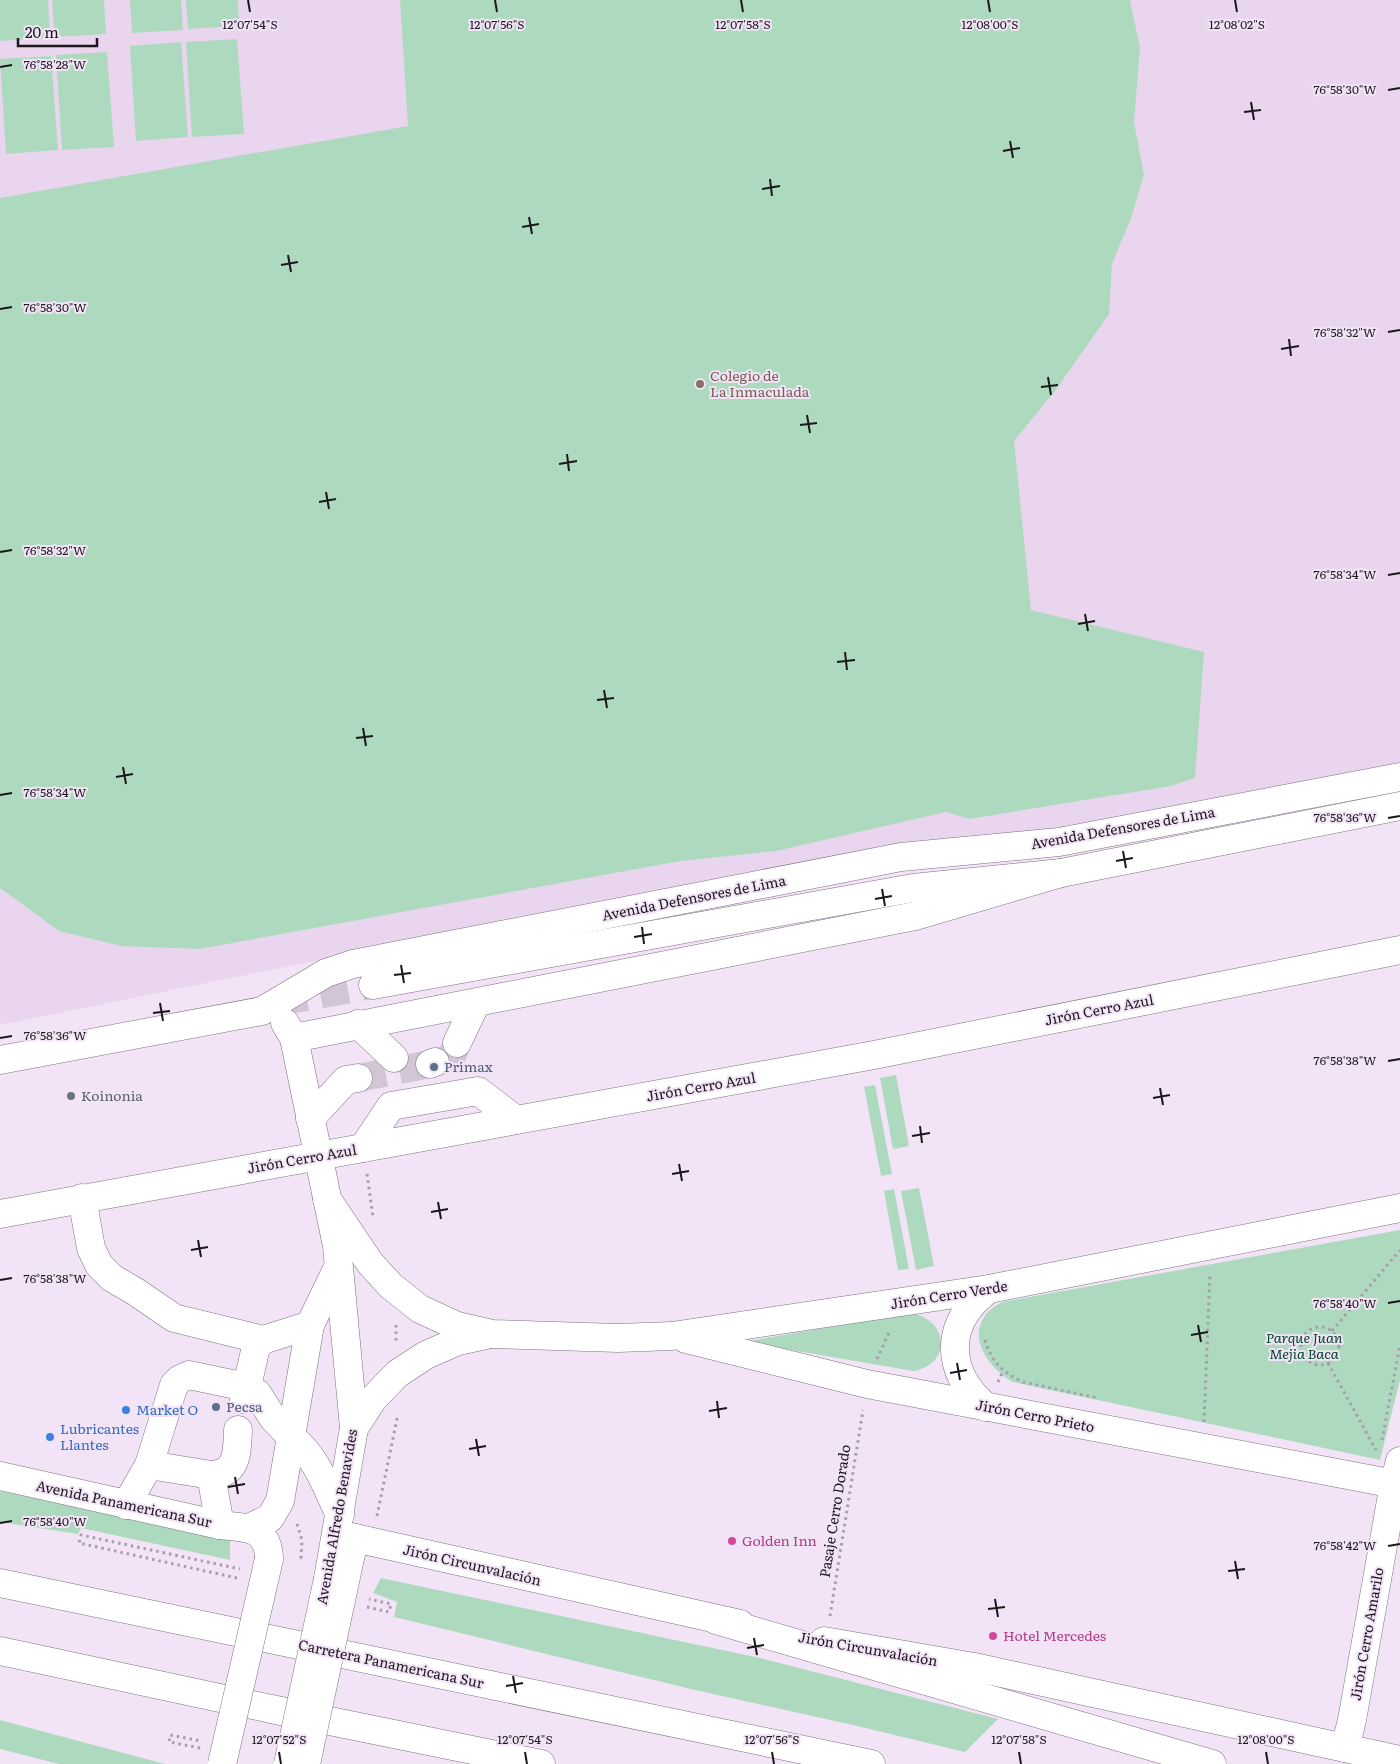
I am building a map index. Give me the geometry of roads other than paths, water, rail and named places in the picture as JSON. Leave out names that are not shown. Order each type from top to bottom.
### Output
[{"type":"main road","name":"Avenida Defensores de Lima","points":[[0,1060],[262,1011],[326,974],[353,964],[901,858],[1059,842],[1400,777]]},
{"type":"main road","points":[[294,1038],[915,916],[1061,873],[1400,806]]},
{"type":"main road","points":[[373,985],[913,888],[1061,873]]},
{"type":"main road","name":"Jirón Cerro Azul","points":[[0,1214],[874,1055],[1400,950]]},
{"type":"main road","points":[[457,1043],[476,1003]]},
{"type":"main road","name":"Avenida Alfredo Benavides","points":[[262,1011],[284,1020],[294,1038],[337,1246],[354,1428],[345,1536],[328,1579],[288,1764]]},
{"type":"main road","points":[[358,1024],[394,1058]]},
{"type":"main road","points":[[310,1119],[346,1080],[358,1078]]},
{"type":"main road","points":[[363,1148],[391,1106],[478,1091],[516,1120]]},
{"type":"main road","points":[[82,1198],[91,1248],[99,1265],[112,1278],[174,1318],[263,1340]]},
{"type":"main road","name":"Jirón Cerro Verde","points":[[327,1199],[370,1263],[391,1286],[420,1308],[442,1319],[457,1326],[492,1334],[618,1338],[672,1336],[989,1289],[1400,1208]]},
{"type":"main road","points":[[249,1528],[270,1518],[280,1501],[310,1325],[338,1266]]},
{"type":"main road","points":[[986,1407],[974,1397],[965,1385],[955,1355],[959,1324],[966,1311],[976,1299],[989,1289]]},
{"type":"main road","points":[[245,1393],[256,1347],[263,1340],[310,1325]]},
{"type":"main road","name":"Jirón Cerro Verde","points":[[354,1428],[373,1399],[398,1374],[426,1355],[458,1341],[492,1334]]},
{"type":"main road","name":"Jirón Cerro Prieto","points":[[672,1336],[867,1384],[986,1407],[1203,1448],[1398,1476]]},
{"type":"main road","points":[[126,1505],[149,1465],[174,1385],[180,1378],[189,1375],[245,1393],[257,1393],[273,1418],[300,1444],[318,1468],[345,1536],[306,1764]]},
{"type":"main road","points":[[149,1465],[211,1475],[219,1474],[228,1469],[236,1458],[238,1430]]},
{"type":"main road","points":[[211,1475],[220,1525]]},
{"type":"main road","name":"Avenida Panamericana Sur","points":[[0,1476],[220,1525],[249,1528]]},
{"type":"main road","name":"Jirón Cerro Amarilo","points":[[1345,1748],[1352,1720],[1398,1476]]},
{"type":"main road","points":[[212,1756],[269,1559],[268,1547],[261,1535],[249,1528]]},
{"type":"main road","name":"Jirón Circunvalación","points":[[345,1536],[716,1620],[826,1642],[974,1667],[1400,1760]]},
{"type":"main road","name":"Carretera Panamericana Sur","points":[[0,1583],[871,1764]]},
{"type":"main road","points":[[716,1620],[1212,1764]]},
{"type":"main road","points":[[0,1651],[541,1764]]},
{"type":"tunnel","points":[[279,1002],[373,985]]},
{"type":"tunnel","points":[[435,1062],[451,1059],[457,1043]]},
{"type":"tunnel","points":[[358,1078],[430,1064]]},
{"type":"place","name":"Colegio de La Inmaculada","points":[[700,384]]},
{"type":"place","name":"Primax","points":[[434,1067]]},
{"type":"place","name":"Koinonia","points":[[71,1096]]},
{"type":"place","name":"Pecsa","points":[[216,1407]]},
{"type":"place","name":"Market O","points":[[126,1410]]},
{"type":"place","name":"Lubricantes Llantes","points":[[50,1437]]},
{"type":"place","name":"Golden Inn","points":[[732,1541]]},
{"type":"place","name":"Hotel Mercedes","points":[[993,1636]]},
{"type":"park label","name":"Parque Juan Mejia Baca","points":[[1304,1346]]}]
